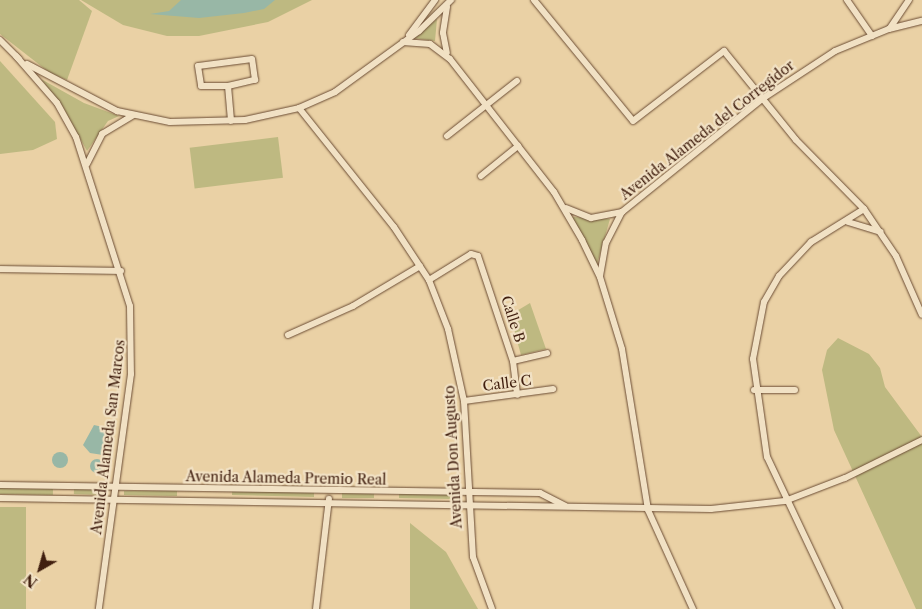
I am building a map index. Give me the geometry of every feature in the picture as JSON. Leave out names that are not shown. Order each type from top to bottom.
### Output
[{"type":"street","points":[[404,42],[436,0]]},
{"type":"street","points":[[534,0],[629,118],[638,120],[675,89],[726,54],[762,100],[864,208],[882,233],[922,315]]},
{"type":"street","points":[[847,0],[872,36]]},
{"type":"street","points":[[890,29],[910,0]]},
{"type":"street","points":[[0,40],[16,56],[89,100],[135,115],[170,122],[231,121],[299,108],[359,78],[404,42],[449,2]]},
{"type":"street","points":[[449,2],[442,33],[450,59]]},
{"type":"street","name":"Avenida Alameda del Corregidor","points":[[600,277],[606,243],[622,212],[762,100],[835,51],[890,29],[922,21]]},
{"type":"street","points":[[404,42],[430,44],[450,59],[565,208],[600,277],[622,349],[648,510],[693,609]]},
{"type":"street","name":"Avenida Alameda San Marcos","points":[[16,56],[57,103],[87,164],[121,271],[130,306],[133,353],[99,609]]},
{"type":"street","points":[[252,60],[255,80],[228,86],[201,86],[198,66],[252,60]]},
{"type":"street","points":[[447,136],[516,81]]},
{"type":"street","points":[[228,86],[231,121]]},
{"type":"street","name":"Avenida Don Augusto","points":[[299,108],[420,266],[429,280],[448,329],[464,401],[467,504],[476,575],[492,609]]},
{"type":"street","points":[[87,164],[102,134],[135,115]]},
{"type":"street","points":[[481,176],[518,146]]},
{"type":"street","name":"Avenida Alameda del Corregidor","points":[[565,208],[591,218],[622,212]]},
{"type":"street","points":[[839,609],[785,501],[767,457],[754,390],[754,345],[764,302],[804,248],[848,222],[864,208]]},
{"type":"street","points":[[848,222],[882,233]]},
{"type":"street","name":"Calle B","points":[[429,280],[475,254],[513,361],[517,395]]},
{"type":"street","points":[[288,335],[353,306],[420,266]]},
{"type":"street","points":[[0,269],[121,271]]},
{"type":"street","points":[[513,361],[547,353]]},
{"type":"street","name":"Calle C","points":[[464,401],[553,389]]},
{"type":"street","points":[[754,390],[795,390]]},
{"type":"street","name":"Avenida Alameda Premio Real","points":[[0,498],[386,502],[648,510],[785,501],[845,478],[922,440]]},
{"type":"street","name":"Avenida Alameda Premio Real","points":[[0,485],[546,493],[566,507]]},
{"type":"street","points":[[187,489],[187,500]]},
{"type":"street","points":[[222,489],[222,500]]},
{"type":"street","points":[[316,609],[330,490]]},
{"type":"street","points":[[385,492],[386,502]]},
{"type":"shaded area","points":[[0,0],[79,0],[92,11],[67,80],[50,73],[0,34]]},
{"type":"shaded area","points":[[81,0],[312,0],[268,22],[199,36],[167,36],[123,25]]},
{"type":"shaded area","points":[[181,0],[275,0],[264,9],[244,13],[199,18],[150,14],[169,11]]},
{"type":"shaded area","points":[[437,19],[435,41],[413,38]]},
{"type":"shaded area","points":[[0,61],[55,122],[57,139],[33,150],[0,154]]},
{"type":"shaded area","points":[[41,79],[84,103],[119,116],[108,121],[87,151],[63,107]]},
{"type":"shaded area","points":[[278,137],[283,178],[195,189],[190,148]]},
{"type":"shaded area","points":[[572,217],[610,219],[597,264]]},
{"type":"shaded area","points":[[530,303],[546,349],[521,355],[510,315]]},
{"type":"shaded area","points":[[838,338],[869,354],[880,368],[885,387],[922,437],[922,609],[916,609],[834,430],[822,370],[827,350]]},
{"type":"shaded area","points":[[94,425],[107,428],[104,443],[109,449],[103,455],[90,453],[83,445]]},
{"type":"shaded area","points":[[60,452],[66,454],[68,460],[66,466],[60,468],[54,466],[52,460],[54,454]]},
{"type":"shaded area","points":[[94,459],[100,459],[104,466],[100,473],[94,473],[90,469],[90,463]]},
{"type":"shaded area","points":[[0,488],[53,489],[53,495],[0,494]]},
{"type":"shaded area","points":[[74,489],[102,490],[102,495],[74,494]]},
{"type":"shaded area","points":[[124,491],[177,491],[177,496],[124,495]]},
{"type":"shaded area","points":[[232,491],[314,492],[314,497],[232,495]]},
{"type":"shaded area","points":[[342,493],[374,493],[374,498],[342,498]]},
{"type":"shaded area","points":[[399,494],[451,494],[451,499],[399,498]]},
{"type":"shaded area","points":[[0,507],[26,507],[26,609],[0,609]]},
{"type":"shaded area","points":[[410,523],[446,552],[478,609],[410,609]]}]
